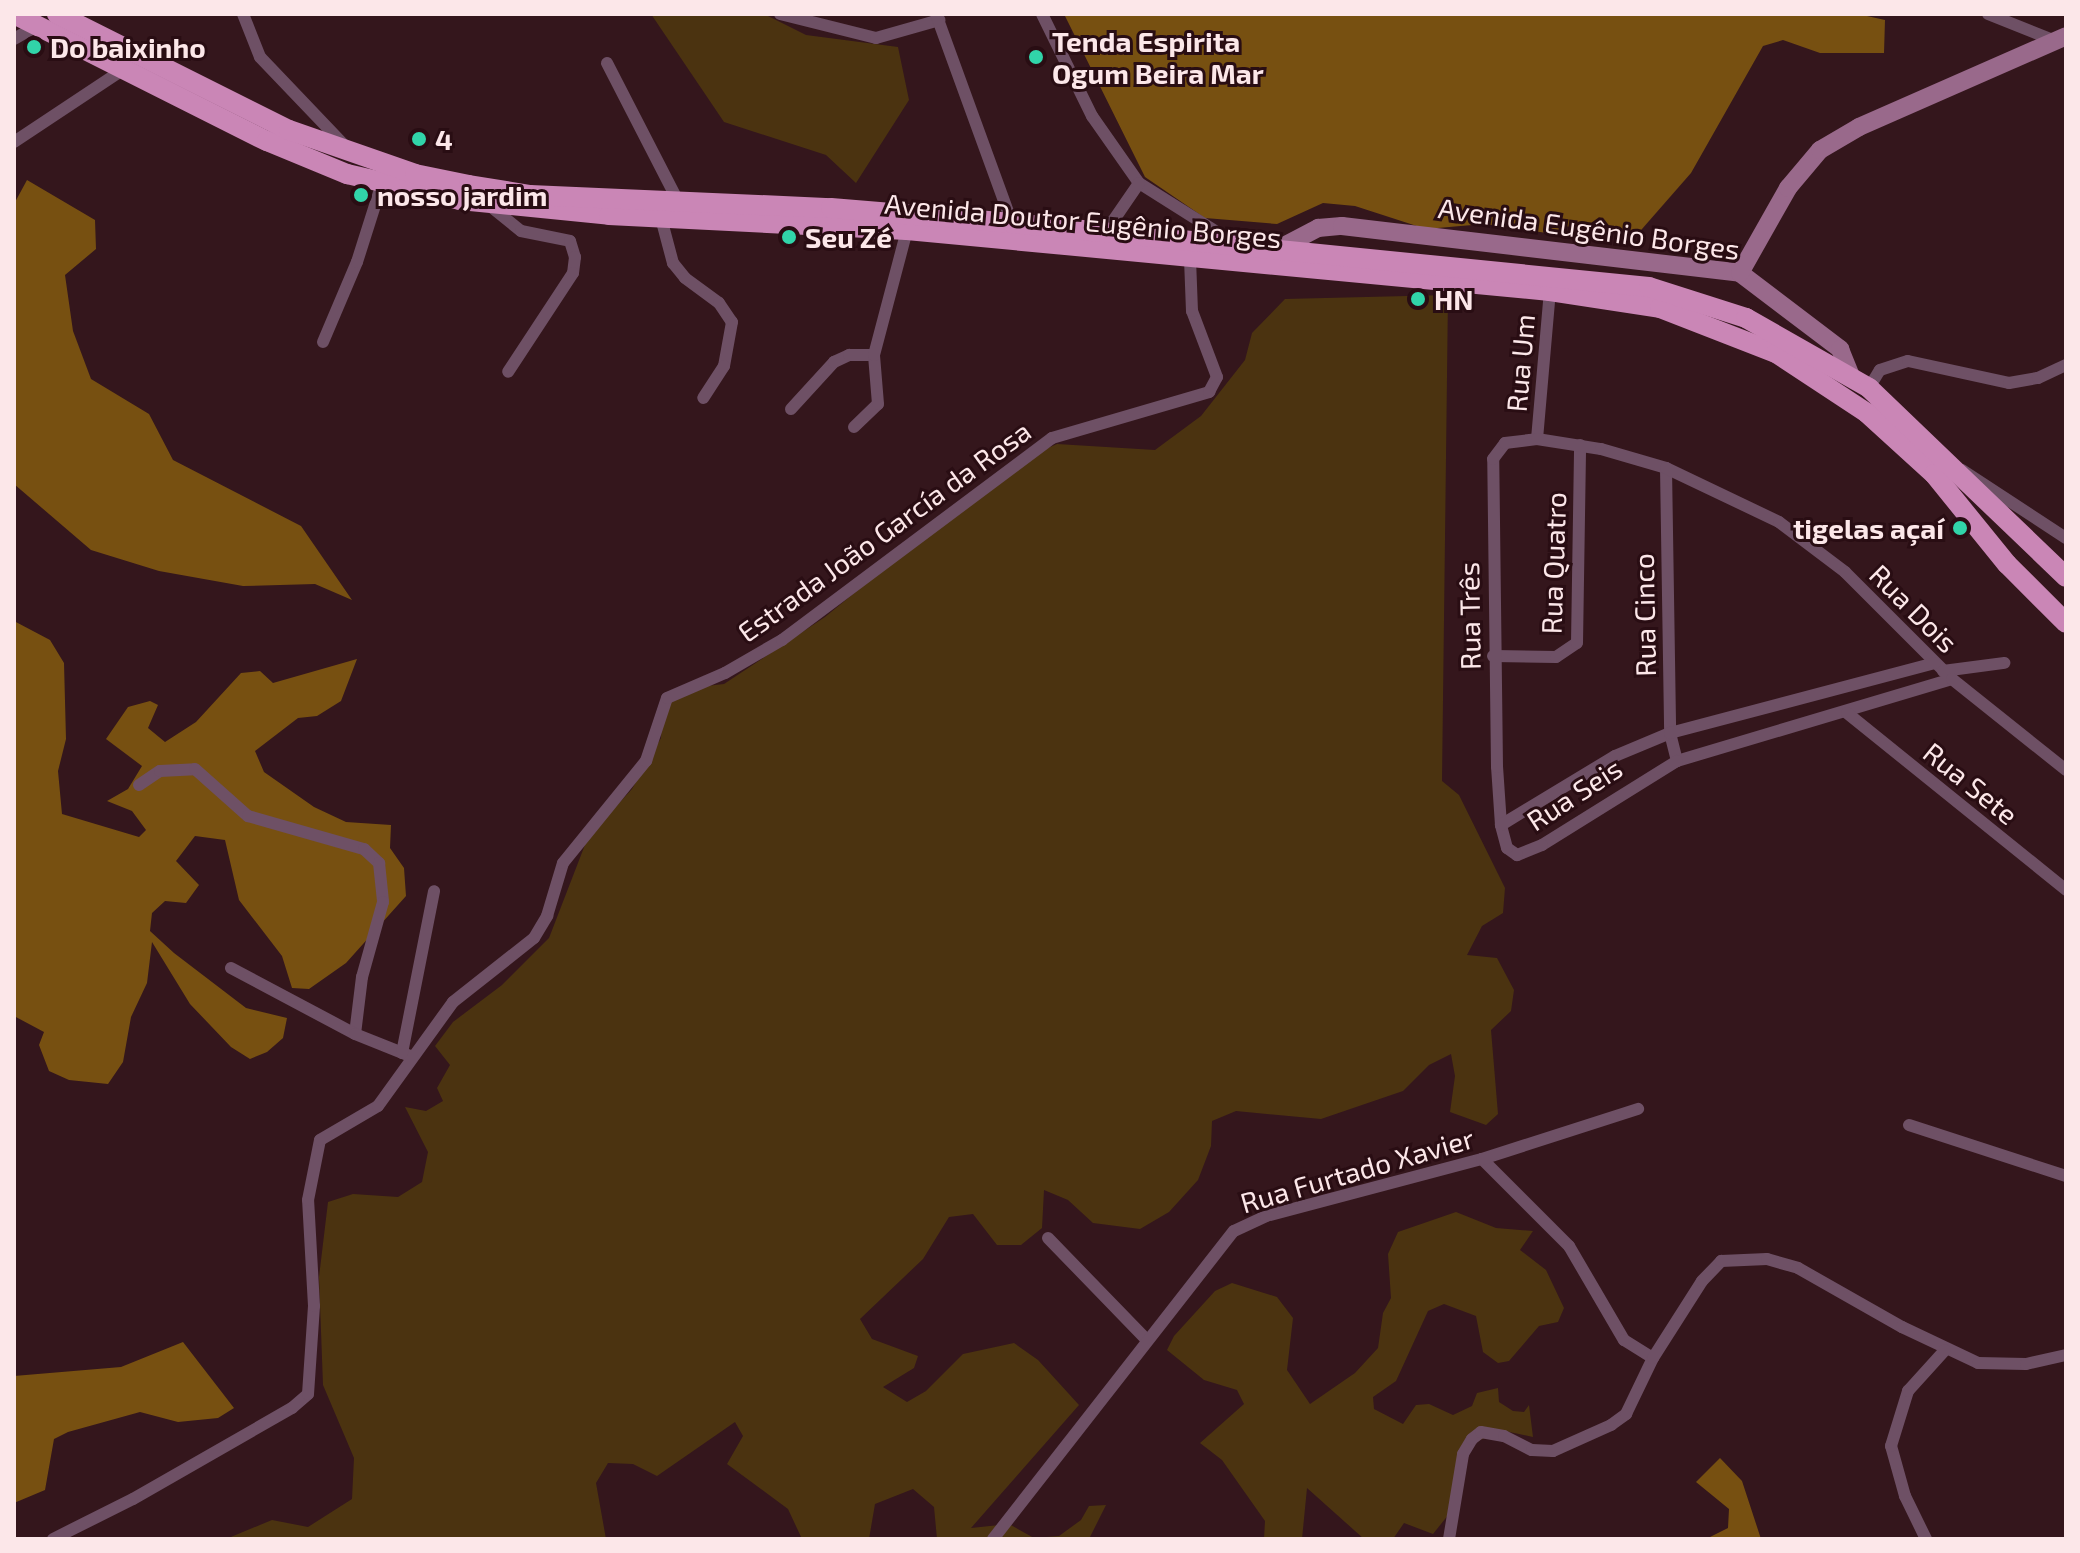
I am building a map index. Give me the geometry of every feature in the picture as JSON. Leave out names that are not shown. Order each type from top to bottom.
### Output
[{"type":"highway","name":"Avenida Doutor Eugênio Borges","points":[[14,14],[267,141],[382,183],[489,205],[661,218],[907,230],[1550,291],[1660,308],[1734,334],[1809,371],[1911,450],[2066,623]]},
{"type":"highway","name":"Avenida Doutor Eugênio Borges","points":[[57,14],[221,99],[353,154],[415,174],[530,195],[678,201],[1012,223],[1282,247],[1649,287],[1746,318],[1869,388],[2066,577]]},
{"type":"highway","points":[[2047,605],[2066,615]]},
{"type":"main road","points":[[1740,273],[1788,188],[1820,150],[1859,127],[2060,38]]},
{"type":"main road","name":"Avenida Eugênio Borges","points":[[1282,247],[1318,228],[1342,226],[1740,273],[1840,349],[1851,376]]},
{"type":"street","points":[[243,14],[260,57],[317,111],[353,154]]},
{"type":"street","points":[[780,14],[876,38],[938,17],[1012,223]]},
{"type":"street","points":[[1042,14],[1092,116],[1139,183],[1237,245]]},
{"type":"street","points":[[1988,14],[2060,38]]},
{"type":"street","points":[[14,39],[38,25]]},
{"type":"street","points":[[607,63],[678,201]]},
{"type":"street","points":[[14,142],[124,69]]},
{"type":"street","points":[[323,342],[357,262],[382,183]]},
{"type":"street","points":[[1093,232],[1113,221],[1139,183]]},
{"type":"street","points":[[489,205],[521,231],[570,241],[575,257],[573,273],[508,372]]},
{"type":"street","points":[[661,218],[673,263],[719,303],[732,322],[724,366],[703,398]]},
{"type":"street","points":[[854,427],[878,404],[874,355],[907,230]]},
{"type":"street","name":"Estrada João García da Rosa","points":[[53,1539],[147,1492],[308,1394],[314,1366],[312,1166],[320,1140],[378,1106],[406,1054],[453,1002],[534,938],[547,916],[563,863],[646,761],[667,698],[725,673],[782,640],[1052,438],[1209,392],[1217,377],[1192,311],[1190,259]]},
{"type":"street","name":"Rua Um","points":[[1537,439],[1550,291]]},
{"type":"street","points":[[791,409],[834,362],[849,355],[874,355]]},
{"type":"street","points":[[1869,388],[1880,370],[1908,361],[2009,383],[2066,365]]},
{"type":"street","name":"Rua Dois","points":[[1537,439],[1580,445],[1666,468],[1779,522],[1814,546],[1943,671],[2066,770]]},
{"type":"street","name":"Rua Três","points":[[1501,825],[1493,656],[1493,459],[1505,443],[1537,439]]},
{"type":"street","name":"Rua Quatro","points":[[1493,656],[1556,657],[1577,643],[1580,445]]},
{"type":"street","points":[[1949,462],[2009,496],[2066,538]]},
{"type":"street","name":"Rua Cinco","points":[[1666,468],[1670,733],[1677,761]]},
{"type":"street","name":"Rua Seis","points":[[1943,671],[1847,713],[1677,761],[1525,854],[1507,848],[1501,825],[1615,756],[1670,733],[1943,671],[2004,663]]},
{"type":"street","name":"Rua Sete","points":[[1847,713],[2066,890]]},
{"type":"street","points":[[139,785],[160,771],[195,769],[248,816],[364,849],[379,863],[383,902],[362,977],[355,1034]]},
{"type":"street","points":[[231,968],[355,1034],[406,1054],[434,891]]},
{"type":"street","name":"Rua Furtado Xavier","points":[[993,1539],[1076,1438],[1146,1339],[1221,1243],[1250,1221],[1482,1159],[1638,1109]]},
{"type":"street","points":[[1909,1125],[2066,1176]]},
{"type":"street","points":[[1482,1159],[1569,1246],[1624,1340],[1653,1358]]},
{"type":"street","points":[[1048,1238],[1146,1339]]},
{"type":"street","points":[[1449,1539],[1463,1454],[1472,1439],[1481,1432],[1493,1434],[1543,1451],[1592,1438],[1626,1414],[1653,1358],[1710,1270],[1740,1257],[1798,1268],[1945,1350],[2000,1366],[2066,1355]]},
{"type":"street","points":[[1926,1539],[1905,1496],[1891,1446],[1908,1391],[1945,1350]]},
{"type":"shaded area","points":[[651,14],[764,14],[806,35],[898,47],[909,100],[856,183],[826,155],[724,122]]},
{"type":"shaded area","points":[[1064,14],[1858,14],[1885,20],[1884,53],[1820,53],[1783,40],[1763,46],[1691,173],[1635,237],[1558,225],[1575,237],[1484,224],[1426,229],[1355,206],[1323,203],[1277,224],[1205,218],[1145,177]]},
{"type":"shaded area","points":[[27,180],[95,220],[96,249],[65,275],[73,331],[91,379],[149,414],[173,460],[301,526],[352,600],[315,584],[243,586],[159,571],[91,550],[14,484],[14,204]]},
{"type":"shaded area","points":[[1448,295],[1442,781],[1459,795],[1505,888],[1503,913],[1482,926],[1467,955],[1497,958],[1514,990],[1511,1011],[1491,1030],[1498,1114],[1486,1125],[1450,1112],[1455,1076],[1451,1054],[1429,1065],[1403,1091],[1321,1119],[1236,1111],[1212,1121],[1211,1146],[1198,1180],[1169,1212],[1140,1229],[1093,1223],[1068,1200],[1044,1190],[1042,1228],[1021,1245],[997,1245],[973,1214],[949,1217],[923,1259],[860,1319],[872,1339],[918,1356],[914,1368],[883,1387],[907,1402],[926,1391],[963,1354],[1014,1343],[1038,1360],[1079,1405],[971,1528],[1009,1524],[1034,1538],[1059,1536],[1081,1520],[1089,1506],[1106,1505],[1089,1539],[937,1539],[934,1507],[913,1489],[875,1504],[869,1539],[802,1539],[788,1509],[727,1464],[743,1436],[735,1422],[657,1476],[633,1464],[608,1463],[596,1483],[606,1539],[226,1539],[272,1520],[308,1527],[352,1499],[354,1458],[323,1385],[319,1277],[328,1202],[353,1194],[398,1197],[422,1182],[428,1152],[405,1107],[426,1111],[443,1101],[437,1088],[450,1065],[435,1046],[453,1022],[502,985],[549,938],[588,837],[632,789],[661,738],[662,709],[689,688],[724,684],[825,617],[957,509],[1039,452],[1057,444],[1155,450],[1201,416],[1245,360],[1252,333],[1285,299]]},
{"type":"shaded area","points":[[14,621],[50,640],[64,663],[66,739],[58,771],[62,814],[139,837],[146,830],[132,811],[107,801],[128,789],[142,766],[106,739],[128,707],[150,701],[158,705],[148,728],[165,742],[196,722],[241,673],[260,671],[273,683],[357,659],[341,701],[317,716],[298,718],[255,751],[264,772],[314,807],[346,822],[391,825],[390,848],[404,868],[406,896],[346,963],[309,989],[292,988],[282,956],[239,900],[225,840],[195,836],[176,861],[199,885],[186,903],[165,901],[152,913],[150,931],[174,953],[246,1008],[287,1018],[283,1038],[267,1052],[250,1059],[231,1047],[190,1004],[152,942],[147,983],[131,1017],[123,1062],[108,1084],[69,1080],[49,1071],[39,1045],[44,1032],[14,1016]]},
{"type":"shaded area","points":[[1456,1212],[1496,1228],[1533,1231],[1520,1250],[1546,1270],[1564,1308],[1558,1322],[1539,1326],[1509,1361],[1498,1363],[1483,1352],[1476,1316],[1444,1304],[1428,1311],[1396,1381],[1373,1397],[1374,1409],[1403,1424],[1416,1405],[1429,1404],[1453,1415],[1472,1406],[1477,1393],[1498,1388],[1499,1402],[1513,1411],[1524,1412],[1529,1405],[1533,1437],[1505,1431],[1469,1444],[1457,1504],[1433,1534],[1404,1523],[1393,1539],[1364,1539],[1307,1488],[1302,1539],[1264,1539],[1265,1521],[1222,1460],[1200,1443],[1244,1404],[1237,1390],[1204,1380],[1167,1350],[1174,1336],[1215,1291],[1232,1283],[1277,1297],[1293,1318],[1287,1370],[1310,1404],[1355,1373],[1378,1348],[1383,1313],[1391,1298],[1388,1254],[1398,1232]]},
{"type":"shaded area","points":[[183,1342],[234,1408],[218,1418],[178,1422],[140,1412],[68,1432],[54,1439],[45,1490],[14,1503],[14,1376],[121,1367]]},
{"type":"shaded area","points":[[1720,1458],[1742,1481],[1761,1539],[1706,1539],[1728,1528],[1729,1509],[1696,1482]]},
{"type":"place","name":"Do baixinho","points":[[34,47]]},
{"type":"place","name":"Tenda Espirita Ogum Beira Mar","points":[[1036,57]]},
{"type":"place","name":"4","points":[[419,139]]},
{"type":"place","name":"nosso jardim","points":[[361,195]]},
{"type":"place","name":"Seu Zé","points":[[789,237]]},
{"type":"place","name":"HN","points":[[1418,299]]},
{"type":"place","name":"tigelas açaí","points":[[1960,528]]}]
